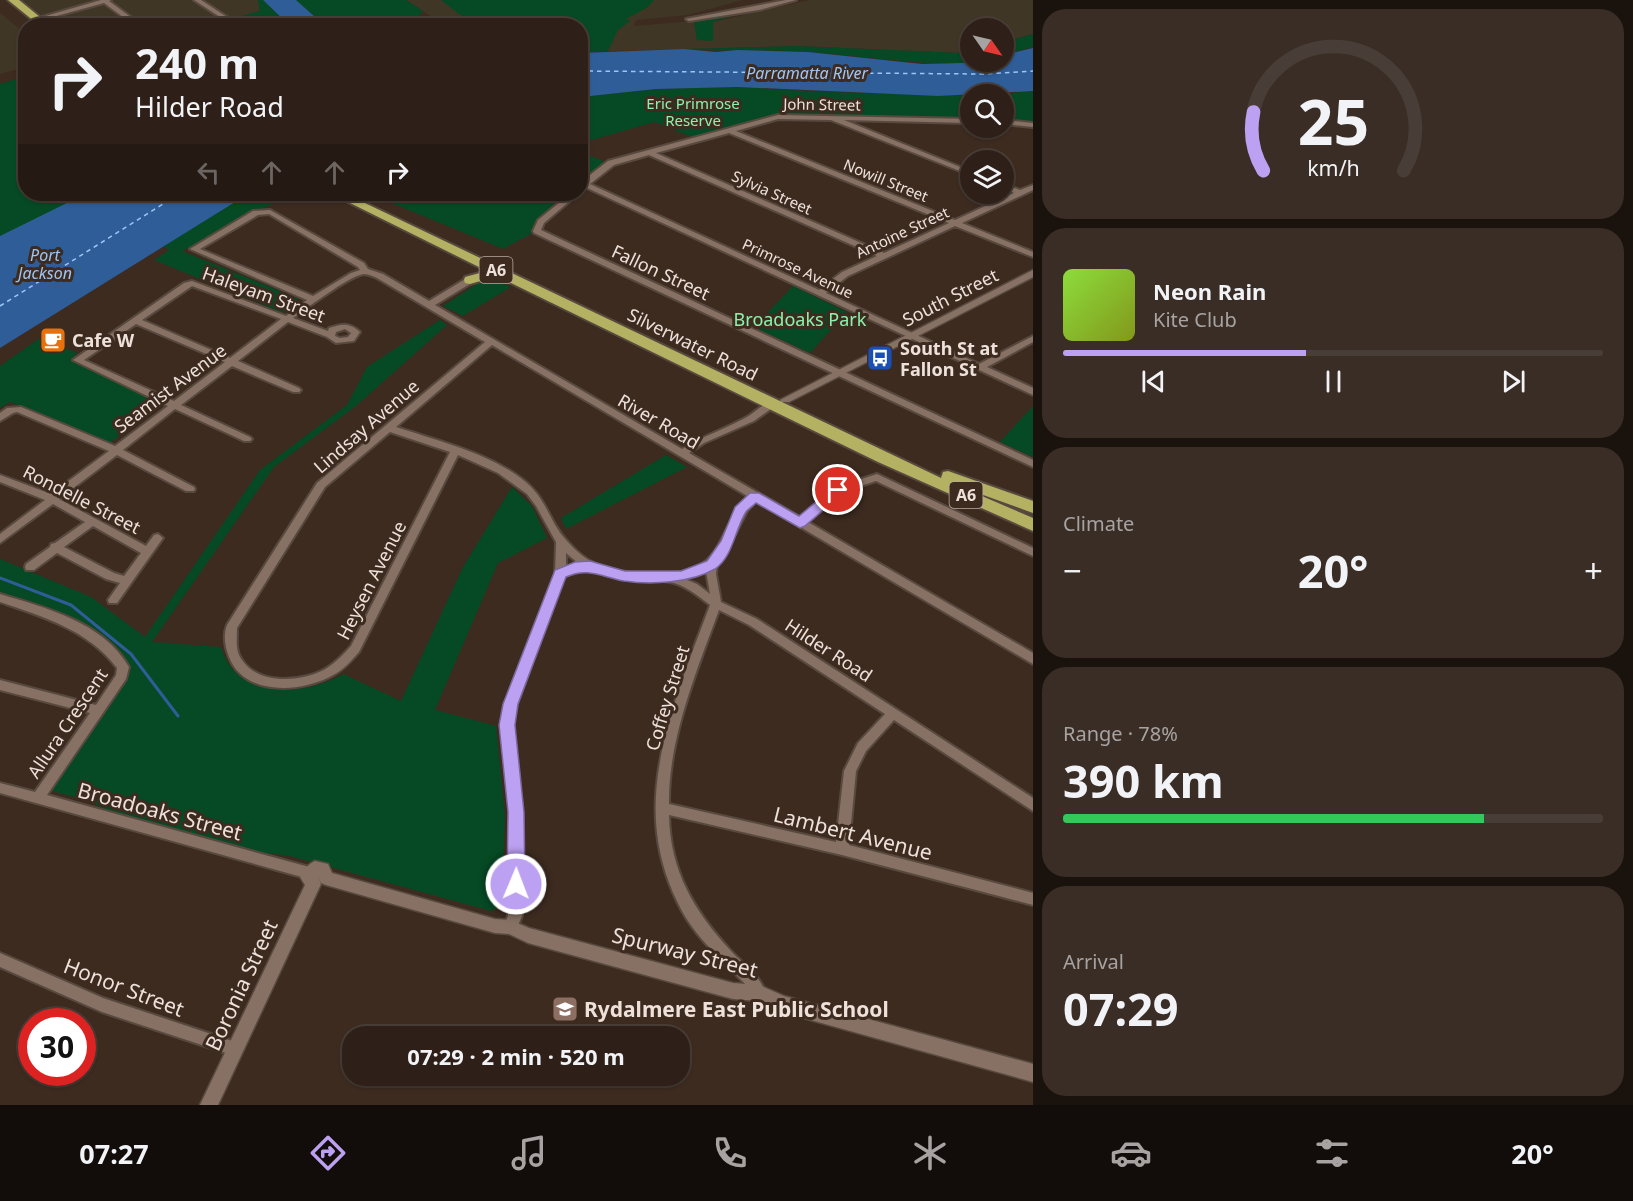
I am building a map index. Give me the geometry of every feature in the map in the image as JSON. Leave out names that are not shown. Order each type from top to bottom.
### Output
[{"type":"highway","points":[[1,0],[32,18]]},
{"type":"highway","points":[[13,0],[34,18]]},
{"type":"highway","name":"Silverwater Road","points":[[353,201],[563,303],[1033,516]]},
{"type":"highway","name":"Silverwater Road","points":[[366,201],[779,402],[900,466],[1033,525]]},
{"type":"highway","points":[[463,254],[474,267],[474,274],[470,280]]},
{"type":"highway","points":[[470,280],[487,275],[499,277],[554,302],[563,303]]},
{"type":"highway","points":[[900,466],[914,477],[1033,533]]},
{"type":"highway","points":[[948,476],[1033,507]]},
{"type":"street","points":[[55,18],[107,0],[130,18]]},
{"type":"street","points":[[197,0],[226,18]]},
{"type":"street","points":[[689,19],[793,0]]},
{"type":"street","name":"John Street","points":[[588,181],[611,163],[778,117],[960,121]]},
{"type":"street","points":[[832,118],[960,169]]},
{"type":"street","points":[[1014,123],[1033,125]]},
{"type":"street","name":"Nowill Street","points":[[729,130],[1033,255]]},
{"type":"street","name":"Sylvia Street","points":[[649,152],[884,256]]},
{"type":"street","name":"Antoine Street","points":[[820,293],[845,274],[1033,187]]},
{"type":"street","name":"Primrose Avenue","points":[[588,189],[1033,392]]},
{"type":"street","points":[[1014,190],[1021,193]]},
{"type":"street","name":"Fallon Street","points":[[566,201],[541,222],[537,231],[1033,464]]},
{"type":"street","name":"River Road","points":[[313,299],[194,249],[256,213],[270,212],[361,266],[366,272],[377,274],[1033,659]]},
{"type":"street","name":"Seamist Avenue","points":[[0,539],[313,299],[354,275],[366,272]]},
{"type":"street","name":"South Street","points":[[682,453],[700,441],[751,419],[779,402],[1033,273]]},
{"type":"street","points":[[428,305],[470,280]]},
{"type":"street","name":"Haleyam Street","points":[[135,320],[187,285],[198,284],[286,320],[330,335]]},
{"type":"street","points":[[247,439],[77,360],[135,320],[296,390]]},
{"type":"street","points":[[980,367],[1033,339]]},
{"type":"street","name":"Lindsay Avenue","points":[[228,644],[231,628],[237,615],[321,485],[490,342]]},
{"type":"street","points":[[0,418],[10,410],[18,409],[116,450],[190,489]]},
{"type":"street","name":"Hilder Road","points":[[389,428],[455,451],[499,470],[530,491],[549,516],[561,542],[590,566],[625,576],[672,578],[693,588],[716,604],[753,622],[1033,805]]},
{"type":"street","name":"Heysen Avenue","points":[[228,644],[233,659],[245,672],[259,679],[279,684],[309,681],[329,673],[343,663],[355,648],[455,451]]},
{"type":"street","points":[[800,523],[838,490],[877,477],[1033,552]]},
{"type":"street","name":"Rondelle Street","points":[[0,478],[52,500],[148,552]]},
{"type":"street","points":[[672,578],[712,564],[727,543],[740,510],[755,496]]},
{"type":"street","points":[[30,567],[92,522]]},
{"type":"street","name":"Rondelle Street","points":[[113,600],[158,538]]},
{"type":"street","points":[[510,927],[515,916],[517,840],[507,725],[511,704],[560,574],[561,542]]},
{"type":"street","points":[[55,547],[110,576],[127,581]]},
{"type":"street","name":"Coffey Street","points":[[712,564],[711,573],[716,604],[668,749],[662,808],[663,842],[671,872],[686,905],[707,935],[756,985],[759,993]]},
{"type":"street","points":[[560,574],[575,567],[590,566]]},
{"type":"street","name":"Allura Crescent","points":[[0,598],[74,624],[88,632],[118,659],[123,667],[122,676],[38,798]]},
{"type":"street","points":[[0,685],[98,710]]},
{"type":"street","points":[[842,849],[850,771],[862,747],[893,713]]},
{"type":"street","name":"Broadoaks Street","points":[[0,788],[316,878]]},
{"type":"street","name":"Lambert Avenue","points":[[662,808],[842,849],[1033,899]]},
{"type":"street","name":"Spurway Street","points":[[316,878],[495,926],[510,927],[528,935],[733,991],[759,993],[782,1004],[1033,1072]]},
{"type":"street","name":"Boronia Street","points":[[209,1105],[316,878]]},
{"type":"street","name":"Honor Street","points":[[0,960],[102,1005],[235,1049]]},
{"type":"shaded area","points":[[22,0],[258,0],[260,11],[237,18],[46,18]]},
{"type":"shaded area","points":[[406,0],[743,0],[688,15],[636,20],[634,26],[694,21],[697,39],[713,41],[713,22],[810,0],[1033,0],[1033,34],[1014,39],[1014,18],[960,18],[960,52],[958,53],[798,46],[588,52],[588,18],[433,18]]},
{"type":"shaded area","points":[[0,13],[18,28],[18,69],[0,74]]},
{"type":"green space","points":[[258,0],[263,0],[282,18],[235,18],[260,11]]},
{"type":"green space","points":[[296,0],[406,0],[423,11],[418,18],[316,18]]},
{"type":"green space","points":[[441,0],[654,0],[648,7],[626,19],[630,21],[618,30],[608,51],[588,53],[588,18],[468,18]]},
{"type":"green space","points":[[741,13],[713,22],[713,41],[697,40],[694,21]]},
{"type":"green space","points":[[1033,34],[1033,47],[1014,52],[1014,39]]},
{"type":"green space","points":[[798,46],[960,52],[960,63],[808,52],[684,49]]},
{"type":"green space","points":[[18,80],[18,201],[73,201],[0,237],[0,84]]},
{"type":"green space","name":"Eric Primrose Reserve","points":[[737,87],[825,92],[960,95],[960,119],[785,113],[692,137],[655,122],[588,141],[588,96],[656,89]]},
{"type":"green space","points":[[1033,91],[1033,123],[1014,121],[1014,93]]},
{"type":"green space","points":[[588,155],[605,162],[588,177]]},
{"type":"green space","points":[[237,201],[278,201],[182,251],[299,299],[283,313],[154,260],[169,250],[163,246]]},
{"type":"green space","points":[[387,201],[561,201],[534,224],[531,234],[503,249]]},
{"type":"green space","points":[[496,281],[511,287],[463,316],[443,306],[480,282]]},
{"type":"green space","name":"Broadoaks Park","points":[[793,286],[847,312],[810,353],[754,327]]},
{"type":"green space","points":[[440,320],[447,325],[356,406],[274,467],[152,642],[221,647],[229,664],[241,677],[256,685],[291,690],[327,682],[343,674],[401,701],[463,567],[512,487],[532,506],[547,538],[498,563],[435,710],[496,726],[505,816],[502,905],[491,911],[286,855],[262,853],[106,810],[89,801],[48,790],[126,679],[125,663],[115,648],[99,634],[57,613],[0,594],[0,559],[91,597],[145,637],[260,470],[347,405],[367,367]]},
{"type":"green space","points":[[40,338],[77,353],[70,360],[161,404],[110,443],[10,402],[0,408],[0,366]]},
{"type":"green space","points":[[1033,406],[1033,457],[1000,442]]},
{"type":"green space","points":[[666,455],[687,467],[566,529],[561,518]]},
{"type":"water","points":[[263,0],[296,0],[316,18],[282,18]]},
{"type":"water","name":"Parramatta River","points":[[1033,48],[1033,91],[1014,92],[1014,84],[960,84],[960,95],[938,96],[737,87],[656,89],[588,96],[588,53],[684,49],[716,52],[737,50],[808,52],[922,64],[960,63],[960,72],[1014,72],[1014,53]]},
{"type":"water","name":"Port Jackson","points":[[71,201],[237,201],[0,348],[0,236]]},
{"type":"waterway","points":[[0,578],[71,605],[131,654],[178,716]]},
{"type":"ferry route","points":[[588,71],[983,74],[1033,71]]},
{"type":"ferry route","points":[[0,306],[168,201]]},
{"type":"place","name":"Cafe W","points":[[53,340]]},
{"type":"place","name":"South St at Fallon St","points":[[880,358]]},
{"type":"place","name":"Rydalmere East Public School","points":[[565,1009]]},
{"type":"route","points":[[516,884],[516,812],[507,725],[511,704],[560,574],[575,567],[590,566],[625,576],[672,578],[682,576],[712,564],[727,543],[740,510],[755,496],[800,523],[838,490]]}]
